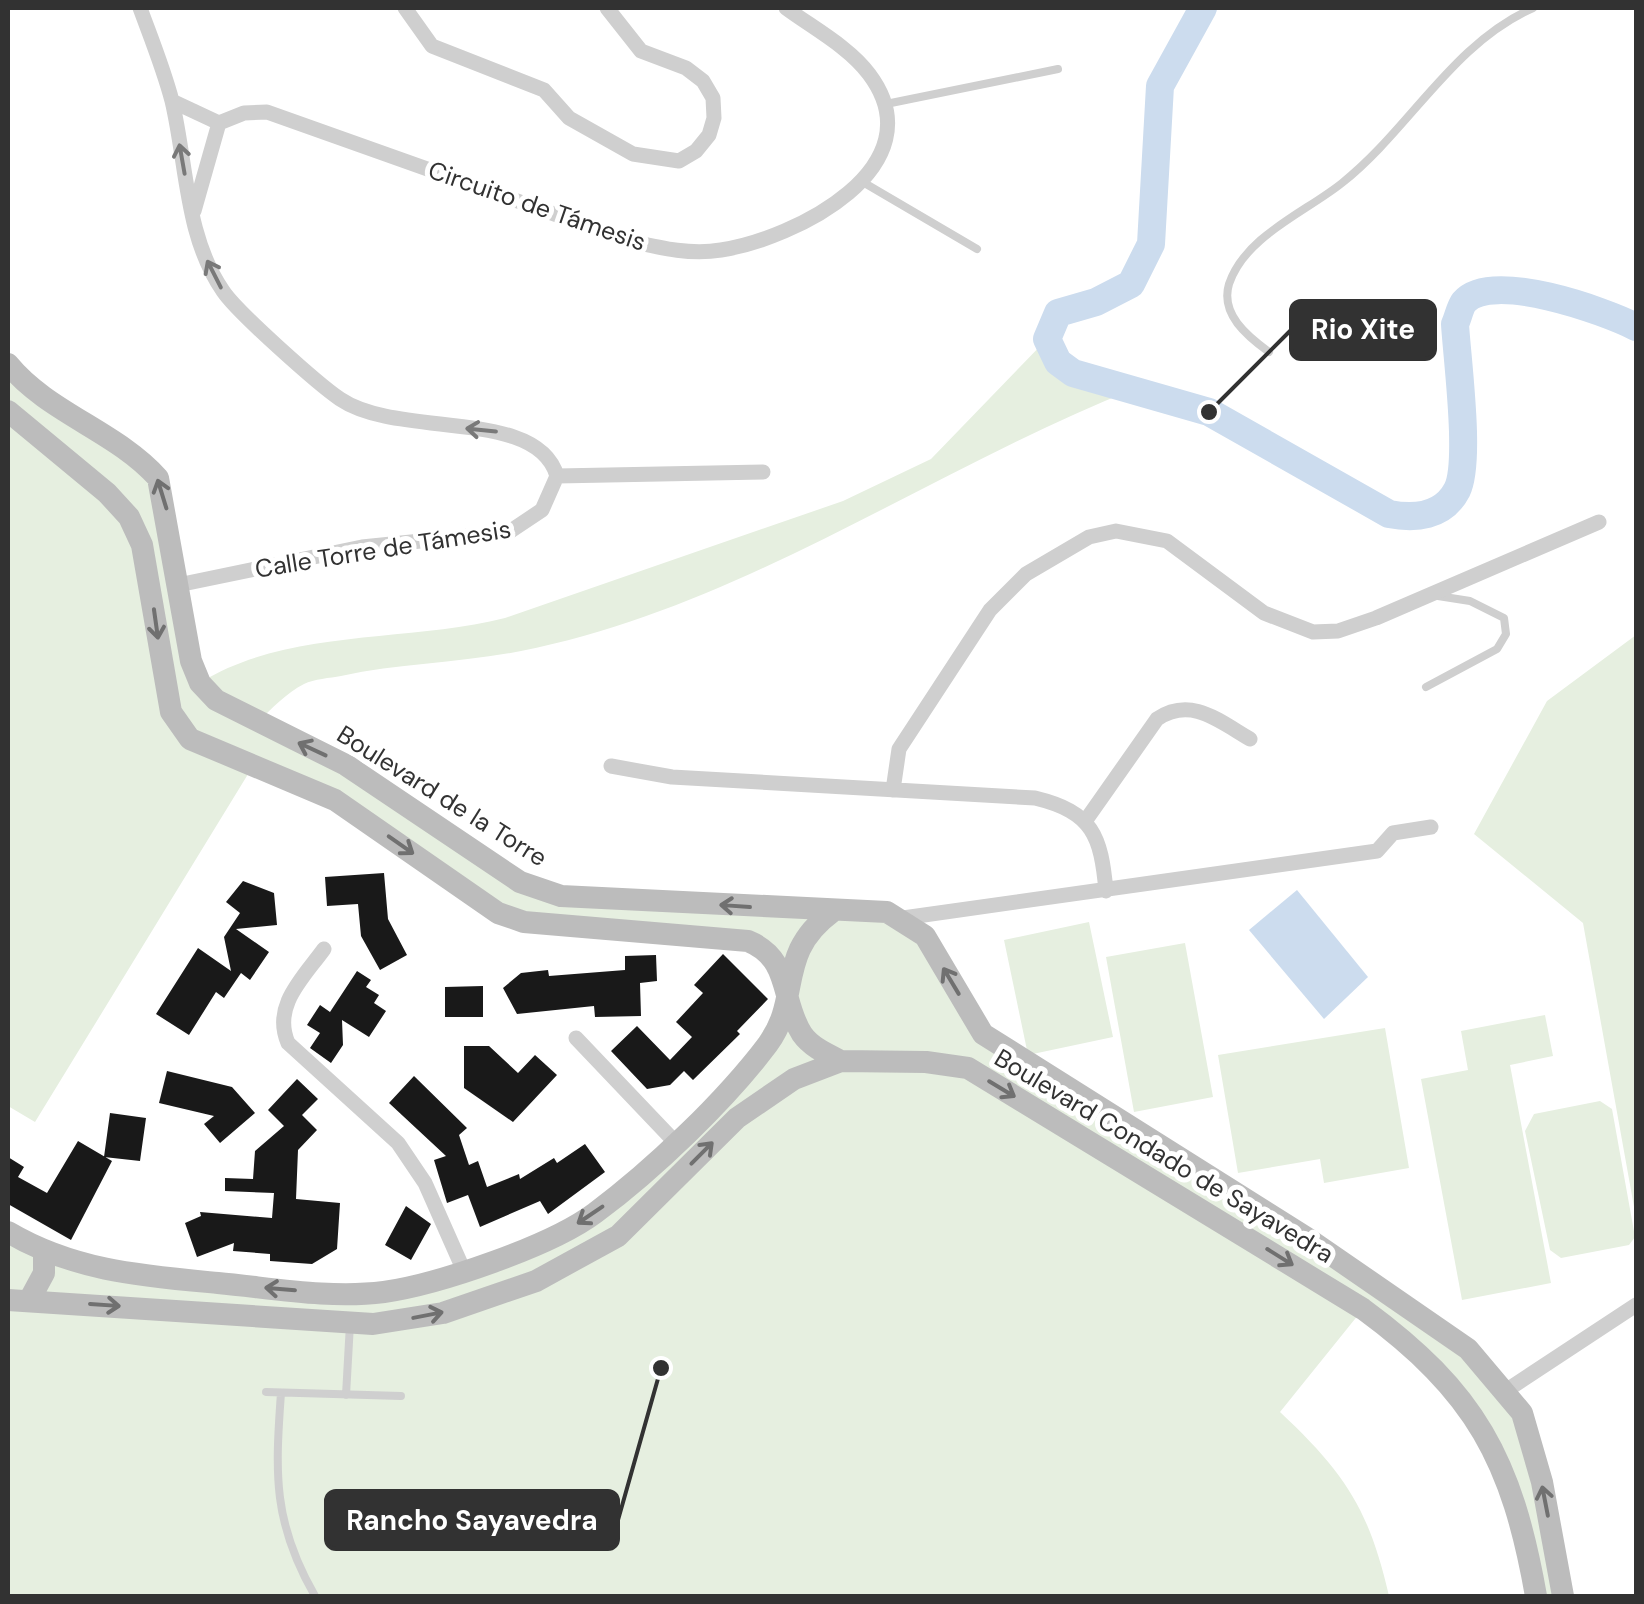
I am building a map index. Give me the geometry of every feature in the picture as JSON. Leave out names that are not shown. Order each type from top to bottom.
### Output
[{"type":"street","points":[[140,8],[172,100],[192,217],[224,292],[338,398],[388,420],[523,438],[545,450],[557,476],[763,472]]},
{"type":"street","points":[[405,8],[432,46],[544,90],[569,118],[633,154],[679,161],[696,152],[709,136],[714,118],[713,98],[703,81],[686,68],[641,50],[607,8]]},
{"type":"street","points":[[786,8],[853,56],[872,76],[884,104]]},
{"type":"street","points":[[172,100],[219,123],[192,217]]},
{"type":"street","name":"Circuito de Támesis","points":[[219,123],[244,113],[267,112],[630,241],[676,252],[717,251],[774,238],[825,211],[861,181],[876,164],[886,133],[884,104]]},
{"type":"street","name":"Boulevard de la Torre","points":[[8,364],[31,386],[142,460],[158,478],[191,661],[200,683],[216,700],[346,765],[520,882],[561,896],[832,912]]},
{"type":"street","points":[[8,412],[107,492],[129,518],[142,545],[171,712],[190,739],[336,800],[498,913],[566,929],[748,941],[767,949],[788,988],[802,1034],[815,1048],[841,1061]]},
{"type":"street","name":"Calle Torre de Támesis","points":[[178,585],[362,548],[510,532],[542,510],[557,476]]},
{"type":"street","points":[[892,790],[899,750],[990,610],[1026,574],[1090,537],[1116,531],[1167,541],[1264,613],[1313,632],[1338,631],[1429,596],[1599,522]]},
{"type":"street","points":[[1086,820],[1157,720],[1170,710],[1202,711],[1250,739]]},
{"type":"street","points":[[233,759],[250,744],[256,722]]},
{"type":"street","points":[[611,766],[672,777],[1035,798],[1062,805],[1086,820],[1103,857],[1106,891]]},
{"type":"street","points":[[8,1232],[44,1254],[126,1274],[348,1294],[385,1292],[464,1271],[595,1214],[675,1142],[769,1042],[798,948],[812,928],[832,912],[887,912],[903,918],[1106,891],[1377,852],[1393,833],[1430,827]]},
{"type":"street","name":"Boulevard Condado de Sayavedra","points":[[903,918],[925,936],[983,1034],[1423,1315],[1468,1348],[1507,1390],[1522,1413],[1532,1442],[1563,1596]]},
{"type":"street","points":[[324,948],[284,1006],[280,1025],[288,1043],[398,1142],[424,1183],[464,1271]]},
{"type":"street","points":[[968,1068],[979,1060],[983,1034]]},
{"type":"street","points":[[576,1038],[675,1142]]},
{"type":"street","name":"Boulevard Condado de Sayavedra","points":[[19,1299],[350,1323],[396,1322],[443,1313],[500,1296],[574,1263],[630,1225],[737,1118],[794,1079],[841,1061],[926,1062],[968,1068],[1315,1279],[1412,1344],[1444,1377],[1508,1479],[1522,1520],[1536,1596]]},
{"type":"street","points":[[19,1299],[44,1272],[44,1254]]},
{"type":"street","points":[[1507,1390],[1636,1305]]},
{"type":"lane","points":[[1268,352],[1237,325],[1228,305],[1228,286],[1238,268],[1275,230],[1358,169],[1491,31],[1533,8]]},
{"type":"lane","points":[[884,104],[1058,69]]},
{"type":"lane","points":[[861,181],[977,249]]},
{"type":"lane","points":[[1426,687],[1497,649],[1506,634],[1504,618],[1491,608],[1429,596]]},
{"type":"lane","points":[[346,1395],[350,1323]]},
{"type":"lane","points":[[266,1392],[401,1396]]},
{"type":"lane","points":[[281,1393],[278,1502],[288,1544],[315,1596]]},
{"type":"green space","points":[[1047,339],[1072,370],[1134,389],[983,458],[757,571],[680,603],[602,631],[521,651],[312,681],[291,692],[257,722],[520,882],[902,920],[983,1034],[1307,1238],[1507,1390],[1563,1596],[1536,1596],[1483,1433],[1363,1309],[1280,1412],[1322,1454],[1351,1494],[1373,1539],[1389,1596],[8,1596],[8,1232],[44,1254],[385,1292],[573,1226],[730,1086],[789,988],[768,948],[524,922],[335,800],[253,766],[35,1122],[8,1106],[8,364],[142,460],[201,682],[236,665],[310,645],[505,618],[843,501],[931,459]]},
{"type":"green space","points":[[1636,635],[1636,1218],[1583,923],[1474,834],[1547,701]]},
{"type":"green space","points":[[1089,922],[1113,1037],[1028,1055],[1004,940]]},
{"type":"green space","points":[[1185,943],[1213,1097],[1134,1112],[1106,957]]},
{"type":"green space","points":[[1545,1015],[1553,1056],[1510,1065],[1551,1283],[1462,1300],[1421,1079],[1468,1070],[1461,1031]]},
{"type":"green space","points":[[1385,1028],[1409,1168],[1324,1183],[1320,1159],[1238,1173],[1218,1055]]},
{"type":"green space","points":[[1600,1101],[1612,1109],[1635,1237],[1629,1245],[1561,1258],[1550,1250],[1525,1131],[1534,1114]]},
{"type":"water","points":[[1297,890],[1368,977],[1324,1019],[1249,930]]},
{"type":"building","points":[[384,873],[388,919],[407,955],[380,970],[361,936],[358,904],[327,906],[325,877]]},
{"type":"building","points":[[243,881],[274,893],[277,925],[236,929],[269,952],[250,980],[241,973],[224,998],[216,992],[189,1035],[156,1014],[198,948],[231,971],[224,937],[240,913],[226,902]]},
{"type":"building","points":[[723,954],[768,999],[737,1031],[740,1034],[693,1080],[684,1071],[670,1085],[647,1089],[611,1051],[637,1026],[670,1060],[692,1037],[676,1022],[703,993],[694,985]]},
{"type":"building","points":[[656,955],[657,981],[640,983],[641,1016],[595,1017],[594,1006],[517,1014],[503,988],[521,973],[548,970],[549,976],[625,970],[625,956]]},
{"type":"building","points":[[357,971],[371,980],[366,987],[379,995],[374,1003],[386,1011],[369,1037],[342,1020],[343,1045],[331,1063],[310,1048],[320,1033],[307,1025],[320,1005],[330,1012]]},
{"type":"building","points":[[483,986],[483,1017],[445,1017],[445,987]]},
{"type":"building","points":[[464,1046],[489,1046],[518,1073],[535,1055],[557,1075],[513,1122],[464,1088]]},
{"type":"building","points":[[167,1071],[232,1087],[255,1113],[220,1143],[204,1124],[214,1116],[159,1103]]},
{"type":"building","points":[[414,1076],[467,1128],[459,1135],[469,1165],[478,1161],[487,1187],[519,1174],[520,1179],[554,1158],[557,1163],[585,1144],[605,1172],[548,1214],[540,1201],[480,1227],[468,1195],[447,1203],[434,1160],[446,1156],[389,1103]]},
{"type":"building","points":[[297,1079],[318,1099],[302,1115],[317,1130],[298,1150],[296,1199],[340,1203],[337,1249],[312,1264],[270,1261],[270,1254],[233,1251],[234,1243],[197,1257],[185,1223],[201,1216],[200,1212],[272,1218],[274,1193],[225,1191],[225,1178],[253,1179],[255,1151],[284,1126],[268,1110]]},
{"type":"building","points":[[110,1113],[146,1118],[140,1161],[104,1157]]},
{"type":"building","points":[[78,1141],[112,1161],[71,1240],[8,1204],[8,1157],[24,1167],[18,1177],[47,1193]]},
{"type":"building","points":[[406,1206],[431,1224],[411,1260],[385,1245]]},
{"type":"waterway","points":[[1203,8],[1160,86],[1151,244],[1131,284],[1096,302],[1058,313],[1047,339],[1058,362],[1073,373],[1209,412],[1389,514],[1418,516],[1444,506],[1457,490],[1461,476],[1463,434],[1455,324],[1464,302],[1478,293],[1522,292],[1575,304],[1636,327]]},
{"type":"place","name":"Rio Xite","points":[[1209,412]]},
{"type":"place","name":"Rancho Sayavedra","points":[[661,1368]]}]
